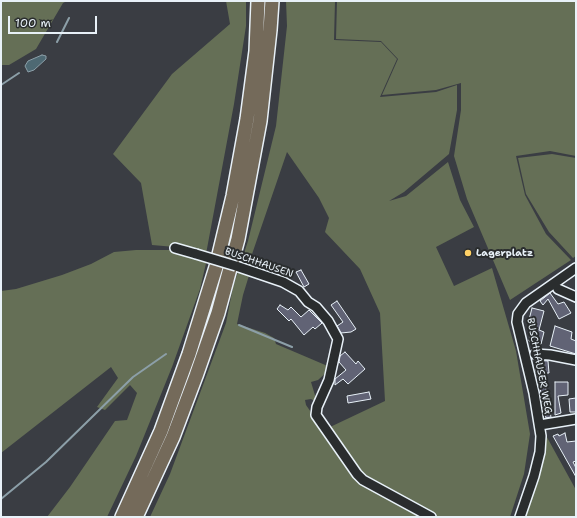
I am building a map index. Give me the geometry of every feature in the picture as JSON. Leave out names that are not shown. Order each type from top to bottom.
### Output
[{"type":"highway","points":[[122,517],[161,431],[189,354],[216,266],[233,196],[247,119],[256,51],[258,1]]},
{"type":"highway","points":[[136,517],[173,437],[196,376],[218,313],[238,239],[260,121],[272,1]]},
{"type":"street","name":"BUSCHHAUSEN","points":[[175,248],[283,282],[299,291],[308,302],[316,307],[328,321],[338,339],[329,380],[317,407],[316,414],[357,474],[363,480],[431,517]]},
{"type":"street","name":"BUSCHHAUSER WEG","points":[[520,517],[540,452],[540,426],[534,392],[517,322],[518,314],[526,303],[576,268]]},
{"type":"street","points":[[558,289],[576,297]]},
{"type":"street","name":"BUSCHHAUSER WEG","points":[[535,354],[550,354],[576,360]]},
{"type":"street","name":"BUSCHHAUSER WEG","points":[[540,426],[576,419]]},
{"type":"green space","points":[[1,1],[67,1],[63,3],[36,49],[9,65],[1,65]]},
{"type":"green space","points":[[226,1],[246,1],[246,26],[234,104],[206,254],[175,247],[152,245],[141,183],[113,154],[172,74],[230,24]]},
{"type":"green space","points":[[286,1],[335,1],[334,40],[381,42],[397,59],[380,97],[436,92],[457,85],[457,110],[449,154],[404,192],[389,201],[406,196],[448,162],[460,200],[474,227],[436,247],[454,286],[492,268],[516,351],[530,434],[524,474],[510,517],[435,517],[365,478],[328,428],[385,401],[380,313],[360,269],[325,232],[329,218],[319,198],[287,152],[250,260],[251,269],[243,295],[237,324],[265,333],[274,338],[276,344],[330,367],[329,370],[318,380],[311,382],[317,402],[311,399],[305,400],[306,405],[355,475],[427,517],[150,517],[170,474],[226,323],[233,287],[248,241],[276,126],[287,26]]},
{"type":"green space","points":[[337,1],[576,1],[576,156],[550,151],[516,156],[525,195],[546,234],[571,260],[510,300],[467,199],[454,156],[461,110],[461,83],[436,90],[382,95],[398,59],[381,41],[336,39]]},
{"type":"green space","points":[[552,154],[576,158],[576,256],[573,258],[549,232],[526,194],[518,158]]},
{"type":"green space","points":[[136,250],[173,250],[207,259],[200,289],[172,367],[136,456],[107,517],[47,517],[70,487],[115,421],[127,420],[137,393],[130,385],[105,410],[97,407],[118,378],[111,367],[1,453],[1,291],[16,289],[62,275],[91,264],[114,252]]},
{"type":"green space","points":[[543,430],[576,490],[576,517],[523,517]]},
{"type":"water","points":[[42,55],[46,56],[46,59],[34,70],[28,72],[25,66],[28,61]]},
{"type":"building","points":[[301,270],[309,284],[304,287],[296,272]]},
{"type":"building","points":[[550,293],[558,304],[564,302],[571,313],[559,319],[548,299],[543,305],[540,301]]},
{"type":"building","points":[[337,301],[356,329],[351,332],[341,333],[337,326],[343,322],[331,305]]},
{"type":"building","points":[[280,305],[288,310],[291,307],[301,317],[309,310],[322,323],[315,329],[313,327],[304,335],[291,319],[289,321],[277,309]]},
{"type":"building","points":[[532,308],[544,311],[539,330],[544,332],[541,344],[529,341],[534,322],[529,320]]},
{"type":"building","points":[[555,326],[572,332],[571,339],[576,341],[576,354],[550,346]]},
{"type":"building","points":[[345,352],[356,364],[358,361],[365,369],[348,384],[343,379],[335,385],[335,379],[346,370],[339,362],[340,356]]},
{"type":"building","points":[[536,360],[548,361],[549,373],[543,373],[551,417],[546,418],[536,373]]},
{"type":"building","points":[[555,382],[568,382],[568,395],[558,396],[561,413],[555,415]]},
{"type":"building","points":[[369,392],[371,399],[348,403],[347,396]]},
{"type":"building","points":[[576,398],[576,412],[570,412],[569,399]]},
{"type":"building","points":[[565,433],[567,442],[576,441],[576,461],[573,462],[576,468],[576,477],[553,436],[558,434],[559,436]]},
{"type":"waterway","points":[[57,42],[69,18]]},
{"type":"waterway","points":[[1,85],[19,73]]},
{"type":"waterway","points":[[239,325],[292,347]]},
{"type":"waterway","points":[[1,499],[46,462],[133,377],[166,354]]},
{"type":"place","name":"Lagerplatz","points":[[468,253]]}]
